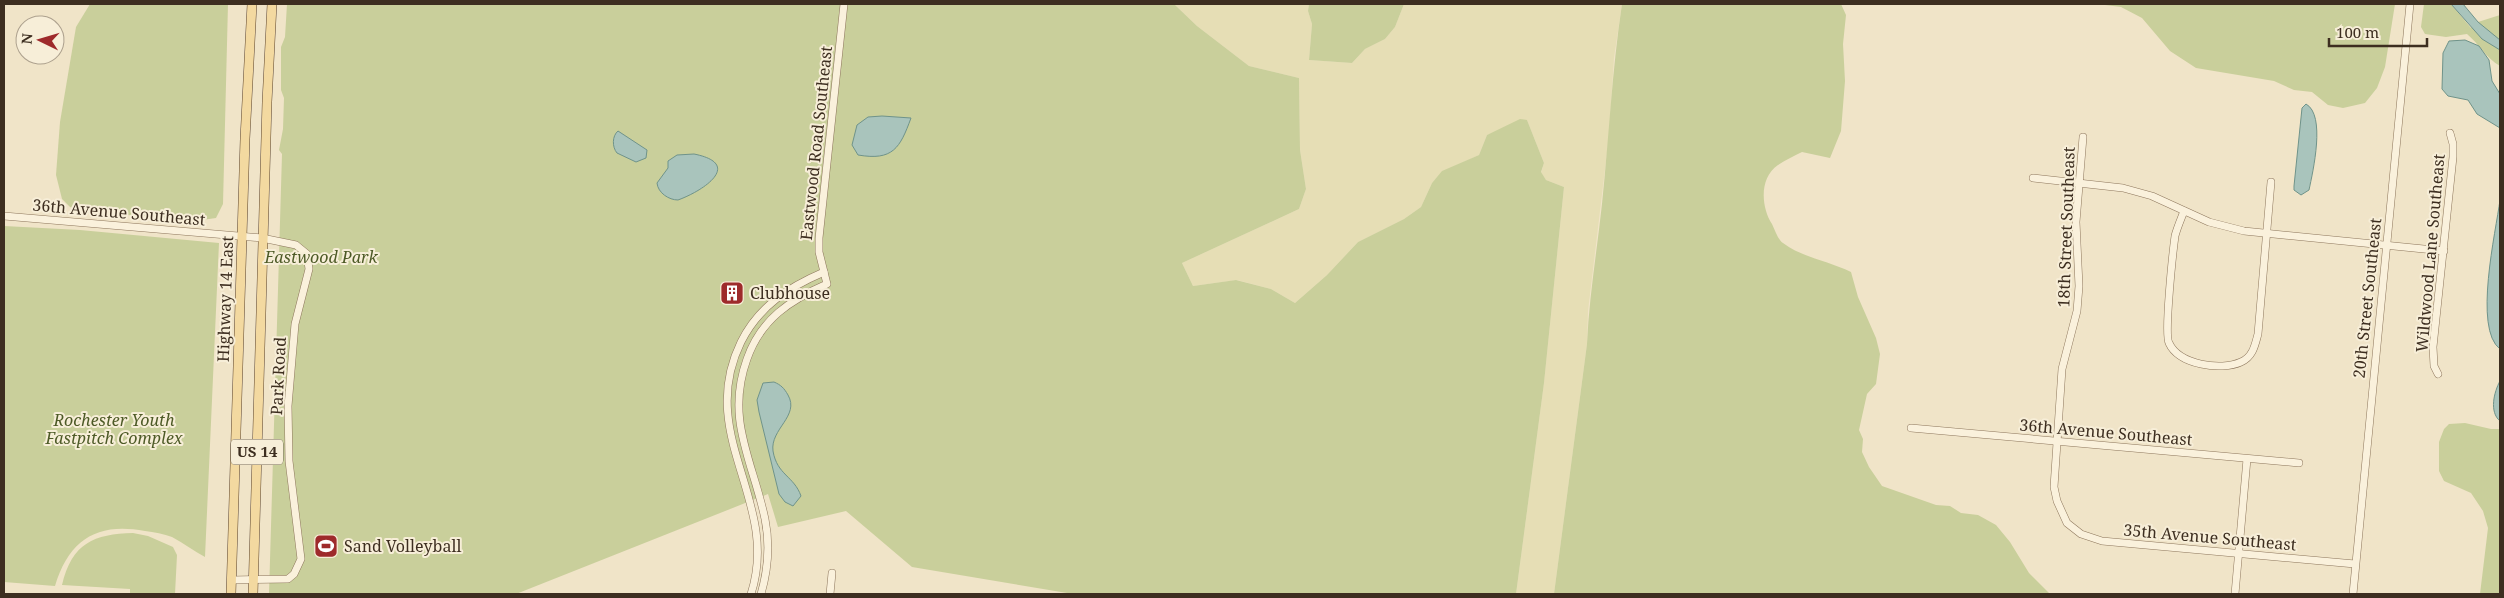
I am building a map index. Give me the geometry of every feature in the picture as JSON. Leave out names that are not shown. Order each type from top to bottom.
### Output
[{"type":"main road","name":"Highway 14 East","points":[[231,594],[242,236],[252,4]]},
{"type":"main road","name":"US 14","points":[[253,594],[262,238],[272,4]]},
{"type":"street","name":"Eastwood Road Southeast","points":[[761,594],[767,569],[767,533],[740,427],[738,399],[740,381],[749,354],[765,324],[793,300],[827,284],[819,252],[819,238],[844,4]]},
{"type":"street","name":"20th Street Southeast","points":[[2353,594],[2410,4]]},
{"type":"street","name":"Wildwood Lane Southeast","points":[[2438,374],[2434,366],[2433,347],[2453,157],[2453,144],[2450,133]]},
{"type":"street","name":"18th Street Southeast","points":[[2067,523],[2057,501],[2054,487],[2062,369],[2077,311],[2079,286],[2076,222],[2083,137]]},
{"type":"street","points":[[2033,178],[2123,188],[2152,196],[2209,222],[2267,235],[2444,251]]},
{"type":"street","points":[[2184,211],[2175,236],[2166,323],[2168,342],[2177,355],[2190,362],[2226,366],[2242,362],[2254,351],[2264,282],[2271,182]]},
{"type":"street","name":"36th Avenue Southeast","points":[[4,216],[262,238]]},
{"type":"street","name":"Park Road","points":[[232,580],[288,579],[294,574],[301,559],[289,461],[288,395],[295,324],[309,269],[307,254],[296,245],[262,238]]},
{"type":"street","points":[[751,594],[758,562],[758,531],[728,425],[726,401],[730,372],[744,337],[764,309],[793,286],[824,272]]},
{"type":"street","name":"36th Avenue Southeast","points":[[1911,428],[2299,463]]},
{"type":"street","points":[[2235,594],[2247,458]]},
{"type":"street","name":"35th Avenue Southeast","points":[[2067,523],[2081,534],[2102,541],[2355,564]]},
{"type":"street","points":[[830,594],[832,573]]},
{"type":"shaded area","points":[[1174,4],[1309,4],[1308,11],[1312,24],[1309,60],[1352,63],[1365,49],[1385,39],[1395,27],[1404,4],[1622,4],[1614,58],[1609,136],[1588,311],[1587,344],[1554,594],[1516,594],[1544,383],[1564,187],[1546,180],[1541,173],[1544,163],[1527,120],[1487,135],[1479,155],[1442,172],[1432,183],[1421,207],[1404,219],[1358,242],[1327,275],[1295,303],[1271,289],[1237,280],[1193,286],[1182,263],[1299,209],[1306,189],[1300,150],[1299,78],[1249,66],[1197,26]]},
{"type":"green space","points":[[90,4],[228,4],[223,204],[216,218],[202,220],[83,212],[70,207],[62,199],[56,175],[60,122],[76,27]]},
{"type":"green space","name":"Eastwood Park","points":[[287,4],[1174,4],[1197,26],[1249,66],[1299,78],[1300,150],[1306,189],[1299,209],[1182,263],[1193,286],[1236,280],[1271,289],[1295,303],[1327,275],[1358,242],[1404,219],[1421,207],[1432,183],[1442,171],[1479,155],[1487,135],[1520,119],[1527,120],[1544,163],[1541,172],[1546,180],[1564,187],[1544,383],[1516,594],[1073,594],[912,567],[846,511],[778,527],[768,494],[516,594],[269,594],[282,154],[279,150],[283,129],[284,98],[281,90],[281,47],[285,37]]},
{"type":"green space","points":[[1309,4],[1404,4],[1395,27],[1385,39],[1365,49],[1352,63],[1309,60],[1312,24],[1308,11]]},
{"type":"green space","points":[[1622,4],[1841,4],[1846,15],[1843,44],[1845,81],[1841,131],[1830,158],[1802,152],[1781,163],[1772,171],[1765,185],[1764,193],[1768,217],[1781,242],[1808,256],[1851,272],[1858,297],[1876,338],[1880,354],[1876,384],[1867,394],[1859,430],[1863,439],[1862,452],[1869,467],[1882,486],[1936,505],[1950,506],[1961,513],[1978,515],[1996,525],[2010,542],[2029,573],[2050,594],[1554,594],[1587,344]]},
{"type":"green space","points":[[2097,4],[2395,4],[2385,67],[2377,88],[2365,103],[2343,108],[2328,105],[2312,92],[2294,90],[2274,81],[2196,68],[2170,51],[2142,18],[2121,7]]},
{"type":"green space","points":[[2424,4],[2451,4],[2471,28],[2478,22],[2500,15],[2500,66],[2467,34],[2446,37],[2425,34],[2421,27]]},
{"type":"green space","name":"Rochester Youth Fastpitch Complex","points":[[4,226],[80,230],[219,243],[205,557],[166,535],[128,529],[113,529],[100,532],[77,546],[68,556],[55,586],[4,582]]},
{"type":"green space","points":[[2465,423],[2491,429],[2500,429],[2500,594],[2480,594],[2488,528],[2483,511],[2471,493],[2444,481],[2439,471],[2439,442],[2444,429],[2449,424]]},
{"type":"green space","points":[[133,533],[148,536],[173,547],[177,555],[175,594],[130,594],[130,589],[62,585],[72,559],[87,544],[107,536]]},
{"type":"water","points":[[2451,4],[2463,4],[2478,22],[2500,40],[2500,50],[2482,39]]},
{"type":"water","points":[[2465,40],[2479,46],[2489,60],[2492,81],[2500,94],[2500,128],[2477,114],[2468,100],[2448,96],[2442,89],[2443,53],[2449,41]]},
{"type":"water","points":[[2306,104],[2312,110],[2315,119],[2317,144],[2309,190],[2301,195],[2294,190],[2294,186],[2302,108]]},
{"type":"water","points":[[868,117],[911,118],[899,144],[887,154],[879,156],[858,155],[852,145],[857,125]]},
{"type":"water","points":[[618,131],[647,150],[646,158],[636,162],[617,153],[613,142]]},
{"type":"water","points":[[694,154],[709,158],[716,164],[718,171],[714,177],[698,190],[678,200],[664,195],[659,190],[657,183],[668,168],[668,161],[677,155]]},
{"type":"water","points":[[2500,200],[2500,349],[2492,338],[2488,322],[2487,301],[2491,255]]},
{"type":"water","points":[[2500,381],[2500,421],[2495,413],[2494,396]]},
{"type":"water","points":[[774,382],[784,389],[791,403],[788,416],[773,443],[773,451],[778,465],[798,489],[801,496],[793,506],[785,502],[779,494],[757,400],[763,383]]},
{"type":"place","name":"Clubhouse","points":[[732,293]]},
{"type":"place","name":"Sand Volleyball","points":[[326,546]]}]
